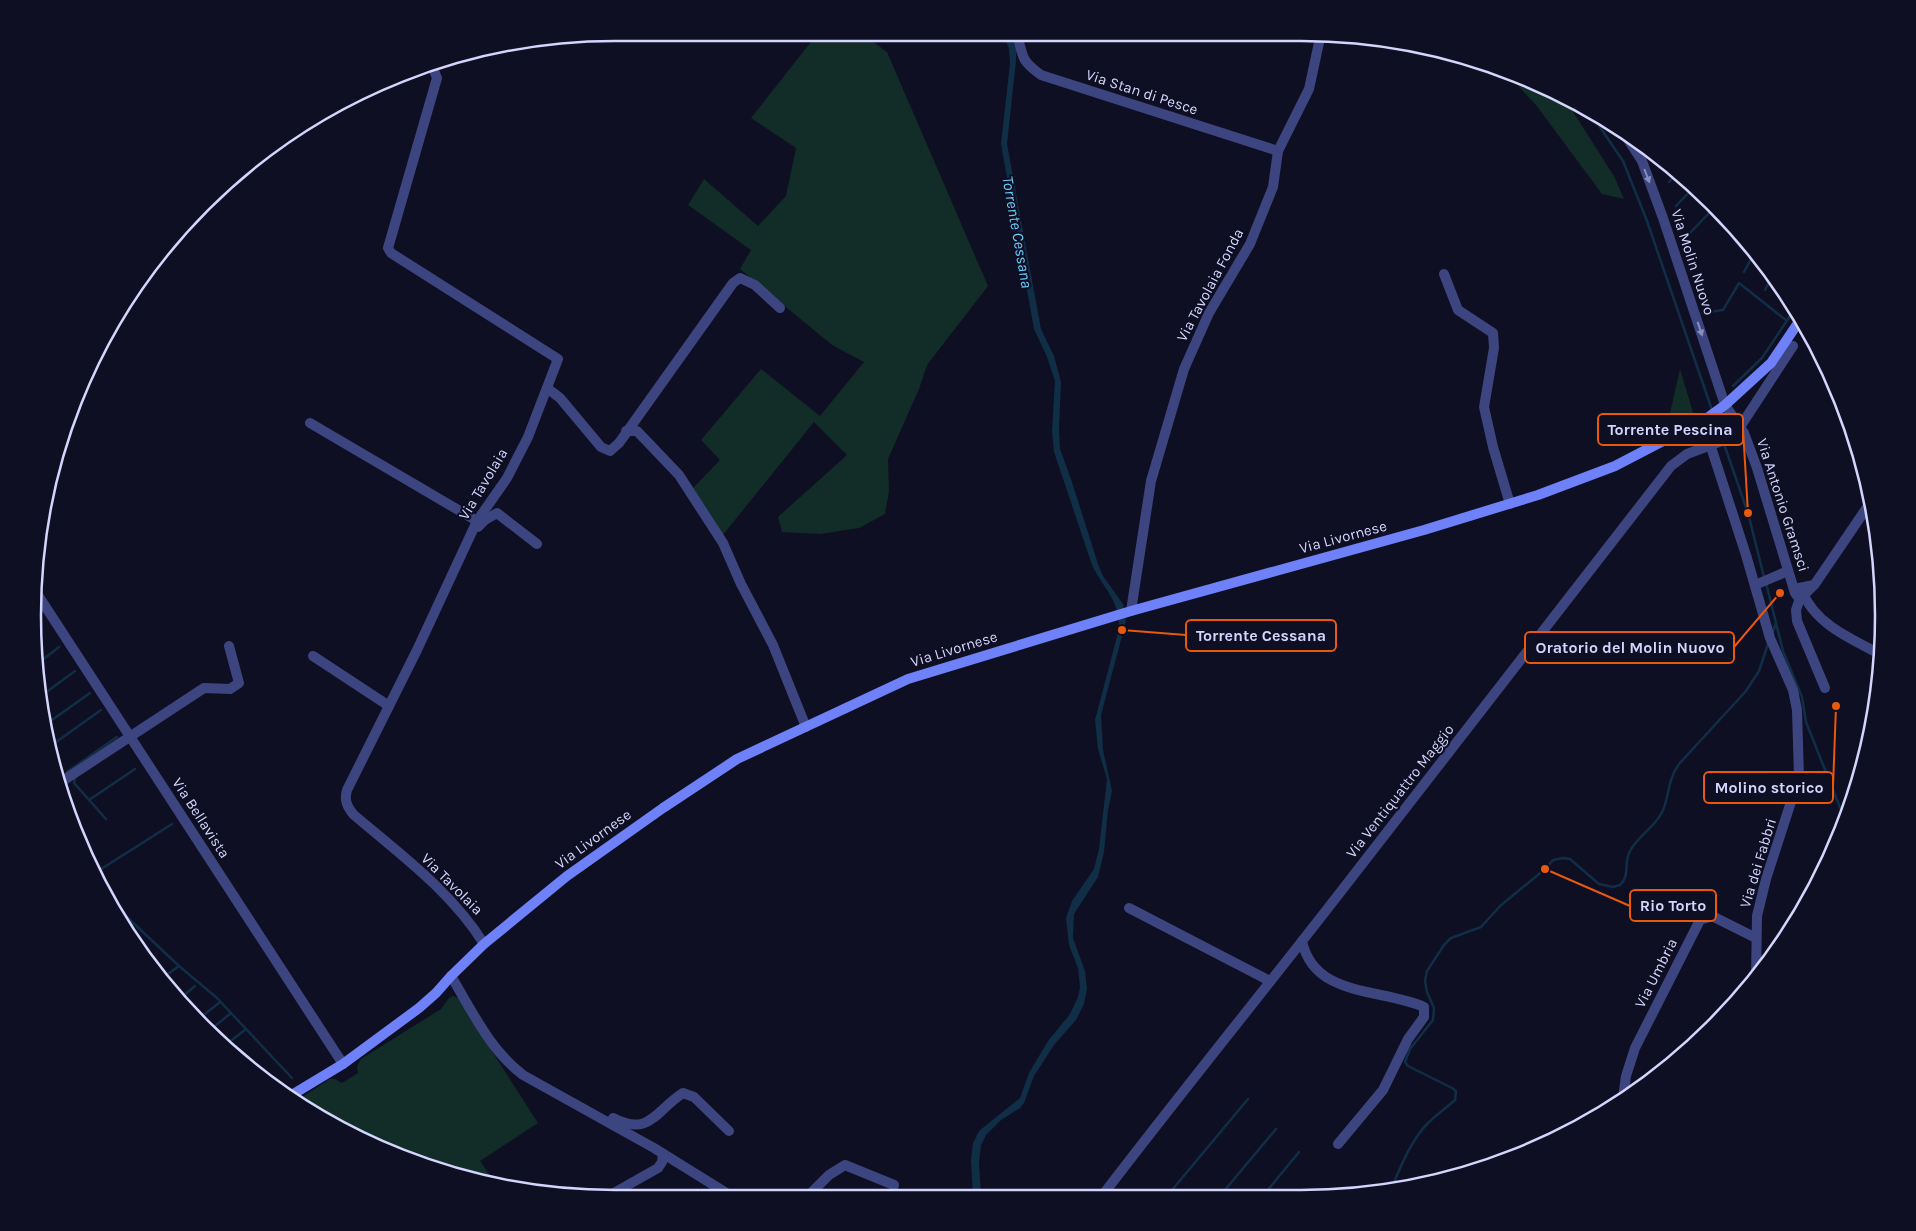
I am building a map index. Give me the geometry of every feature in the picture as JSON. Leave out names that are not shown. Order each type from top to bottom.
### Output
[{"type":"main road","name":"Via Livornese","points":[[296,1093],[343,1064],[419,1008],[484,944],[567,876],[663,808],[737,759],[908,679],[1112,617],[1424,530],[1538,495],[1614,466],[1707,418],[1721,408],[1771,363],[1796,325]]},
{"type":"street","name":"Via Stan di Pesce","points":[[1019,41],[1027,66],[1041,75],[1278,151]]},
{"type":"street","name":"Via Tavolaia Fonda","points":[[1130,612],[1150,481],[1184,369],[1209,313],[1250,244],[1273,187],[1278,151],[1310,89],[1319,42]]},
{"type":"street","name":"Via Tavolaia","points":[[434,71],[437,78],[388,248],[391,253],[558,359],[528,437],[507,478],[476,521],[421,641],[345,797],[347,805],[354,815],[456,905],[474,927],[484,944]]},
{"type":"street","name":"Via Molin Nuovo","points":[[1634,148],[1642,161],[1663,218],[1721,408]]},
{"type":"street","points":[[1444,274],[1458,310],[1493,333],[1494,348],[1484,407],[1493,447],[1510,504]]},
{"type":"street","points":[[547,388],[560,398],[605,450],[610,451],[615,448],[732,283],[740,278],[755,285],[780,308]]},
{"type":"street","name":"Via Ventiquattro Maggio","points":[[1107,1190],[1671,466],[1687,454],[1727,439],[1740,427],[1793,346]]},
{"type":"street","name":"Via Antonio Gramsci","points":[[1721,408],[1740,427],[1749,447],[1788,571],[1800,592],[1796,610],[1797,621],[1825,688]]},
{"type":"street","points":[[310,424],[476,521]]},
{"type":"street","points":[[626,431],[637,431],[679,475],[723,543],[741,584],[773,645],[806,727]]},
{"type":"street","name":"Via dei Fabbri","points":[[1713,443],[1757,584],[1770,638],[1793,690],[1797,710],[1800,751],[1799,777],[1766,879],[1757,916],[1756,965]]},
{"type":"street","name":"Via Antonio Gramsci","points":[[1800,592],[1815,583],[1865,510]]},
{"type":"street","points":[[470,535],[485,520],[497,514],[537,544]]},
{"type":"street","points":[[1757,584],[1788,571]]},
{"type":"street","points":[[1800,592],[1828,624],[1844,636],[1874,651]]},
{"type":"street","name":"Via Bellavista","points":[[41,600],[343,1064]]},
{"type":"street","points":[[66,779],[204,688],[230,689],[239,683],[229,646]]},
{"type":"street","points":[[313,656],[389,706]]},
{"type":"street","points":[[1130,908],[1270,980]]},
{"type":"street","name":"Via Umbria","points":[[1624,1090],[1626,1076],[1635,1048],[1700,920],[1712,916],[1756,938]]},
{"type":"street","points":[[1302,941],[1304,953],[1317,970],[1334,982],[1365,993],[1410,1001],[1424,1007],[1424,1017],[1408,1039],[1383,1090],[1338,1144]]},
{"type":"street","points":[[451,976],[489,1040],[507,1062],[523,1075],[663,1154],[722,1190]]},
{"type":"street","points":[[574,1104],[584,1105],[623,1124],[644,1125],[672,1100],[683,1093],[694,1097],[729,1132]]},
{"type":"street","points":[[619,1190],[658,1168],[662,1162],[663,1154]]},
{"type":"street","points":[[814,1190],[829,1175],[845,1165],[894,1185]]},
{"type":"green space","points":[[812,41],[872,41],[887,52],[988,286],[927,365],[919,389],[888,459],[889,491],[885,514],[859,528],[820,534],[782,532],[778,517],[847,455],[814,422],[722,536],[693,488],[720,460],[701,440],[761,369],[820,416],[864,362],[832,345],[740,269],[751,250],[688,205],[704,179],[758,226],[786,196],[796,148],[751,118]]},
{"type":"green space","points":[[1516,83],[1571,109],[1614,176],[1624,199],[1602,194],[1536,105]]},
{"type":"green space","points":[[1680,369],[1695,419],[1672,432],[1668,422]]},
{"type":"green space","points":[[453,996],[458,998],[538,1123],[480,1161],[490,1176],[431,1159],[396,1146],[362,1131],[302,1097],[330,1079],[335,1079],[342,1083],[358,1073],[357,1066],[361,1059],[441,1009],[449,998]]},
{"type":"water","points":[[1006,41],[1013,41],[1016,50],[1016,61],[1007,144],[1041,329],[1054,356],[1061,382],[1060,449],[1098,564],[1103,576],[1123,604],[1126,621],[1101,715],[1103,750],[1112,791],[1104,852],[1098,877],[1074,914],[1073,938],[1085,971],[1087,989],[1084,1004],[1076,1020],[1054,1045],[1034,1076],[1024,1103],[1020,1108],[1001,1120],[986,1135],[981,1145],[979,1163],[981,1190],[973,1190],[971,1160],[973,1143],[979,1131],[1020,1098],[1029,1073],[1048,1041],[1070,1014],[1078,997],[1080,987],[1078,968],[1069,945],[1066,918],[1072,901],[1094,869],[1099,849],[1107,779],[1098,749],[1095,720],[1119,629],[1117,610],[1092,565],[1054,452],[1052,431],[1055,381],[1047,357],[1034,329],[1001,144],[1010,63]]},
{"type":"waterway","points":[[1598,124],[1623,161],[1647,221],[1712,410]]},
{"type":"waterway","points":[[1669,182],[1672,178]]},
{"type":"waterway","points":[[1676,206],[1689,193]]},
{"type":"waterway","points":[[1689,234],[1710,212]]},
{"type":"waterway","points":[[1744,272],[1751,260]]},
{"type":"waterway","points":[[1702,313],[1723,310],[1739,283],[1787,321]]},
{"type":"waterway","points":[[1765,290],[1768,283]]},
{"type":"waterway","points":[[1733,386],[1762,358],[1790,316]]},
{"type":"waterway","points":[[1714,416],[1722,439]]},
{"type":"waterway","points":[[1724,444],[1748,513],[1764,577]]},
{"type":"waterway","points":[[1766,583],[1783,651],[1802,697],[1806,722],[1841,809]]},
{"type":"waterway","points":[[1773,632],[1776,623]]},
{"type":"waterway","points":[[1394,1182],[1406,1154],[1416,1138],[1428,1123],[1455,1100],[1456,1091],[1408,1066],[1405,1062],[1410,1049],[1433,1020],[1434,1008],[1427,992],[1425,981],[1427,971],[1444,945],[1451,938],[1481,927],[1500,906],[1545,869],[1553,860],[1570,859],[1599,884],[1613,887],[1620,885],[1625,878],[1629,853],[1632,847],[1658,819],[1664,808],[1672,777],[1679,764],[1746,691],[1759,671],[1768,644]]},
{"type":"waterway","points":[[43,660],[59,647]]},
{"type":"waterway","points":[[46,692],[75,671]]},
{"type":"waterway","points":[[51,721],[90,693]]},
{"type":"waterway","points":[[56,742],[101,710]]},
{"type":"waterway","points":[[67,772],[117,737]]},
{"type":"waterway","points":[[89,800],[135,769]]},
{"type":"waterway","points":[[75,778],[74,783],[106,819]]},
{"type":"waterway","points":[[100,870],[172,824]]},
{"type":"waterway","points":[[126,917],[179,966],[217,998],[292,1078]]},
{"type":"waterway","points":[[168,974],[179,966]]},
{"type":"waterway","points":[[185,995],[195,986]]},
{"type":"waterway","points":[[203,1015],[220,1002]]},
{"type":"waterway","points":[[214,1027],[231,1013]]},
{"type":"waterway","points":[[230,1041],[245,1030]]},
{"type":"waterway","points":[[1172,1190],[1248,1099]]},
{"type":"waterway","points":[[1225,1190],[1276,1129]]},
{"type":"waterway","points":[[1268,1190],[1299,1152]]},
{"type":"place","name":"Torrente Pescina","points":[[1748,513]]},
{"type":"place","name":"Oratorio del Molin Nuovo","points":[[1780,593]]},
{"type":"place","name":"Torrente Cessana","points":[[1122,630]]},
{"type":"place","name":"Molino storico","points":[[1836,706]]},
{"type":"place","name":"Rio Torto","points":[[1545,869]]}]
